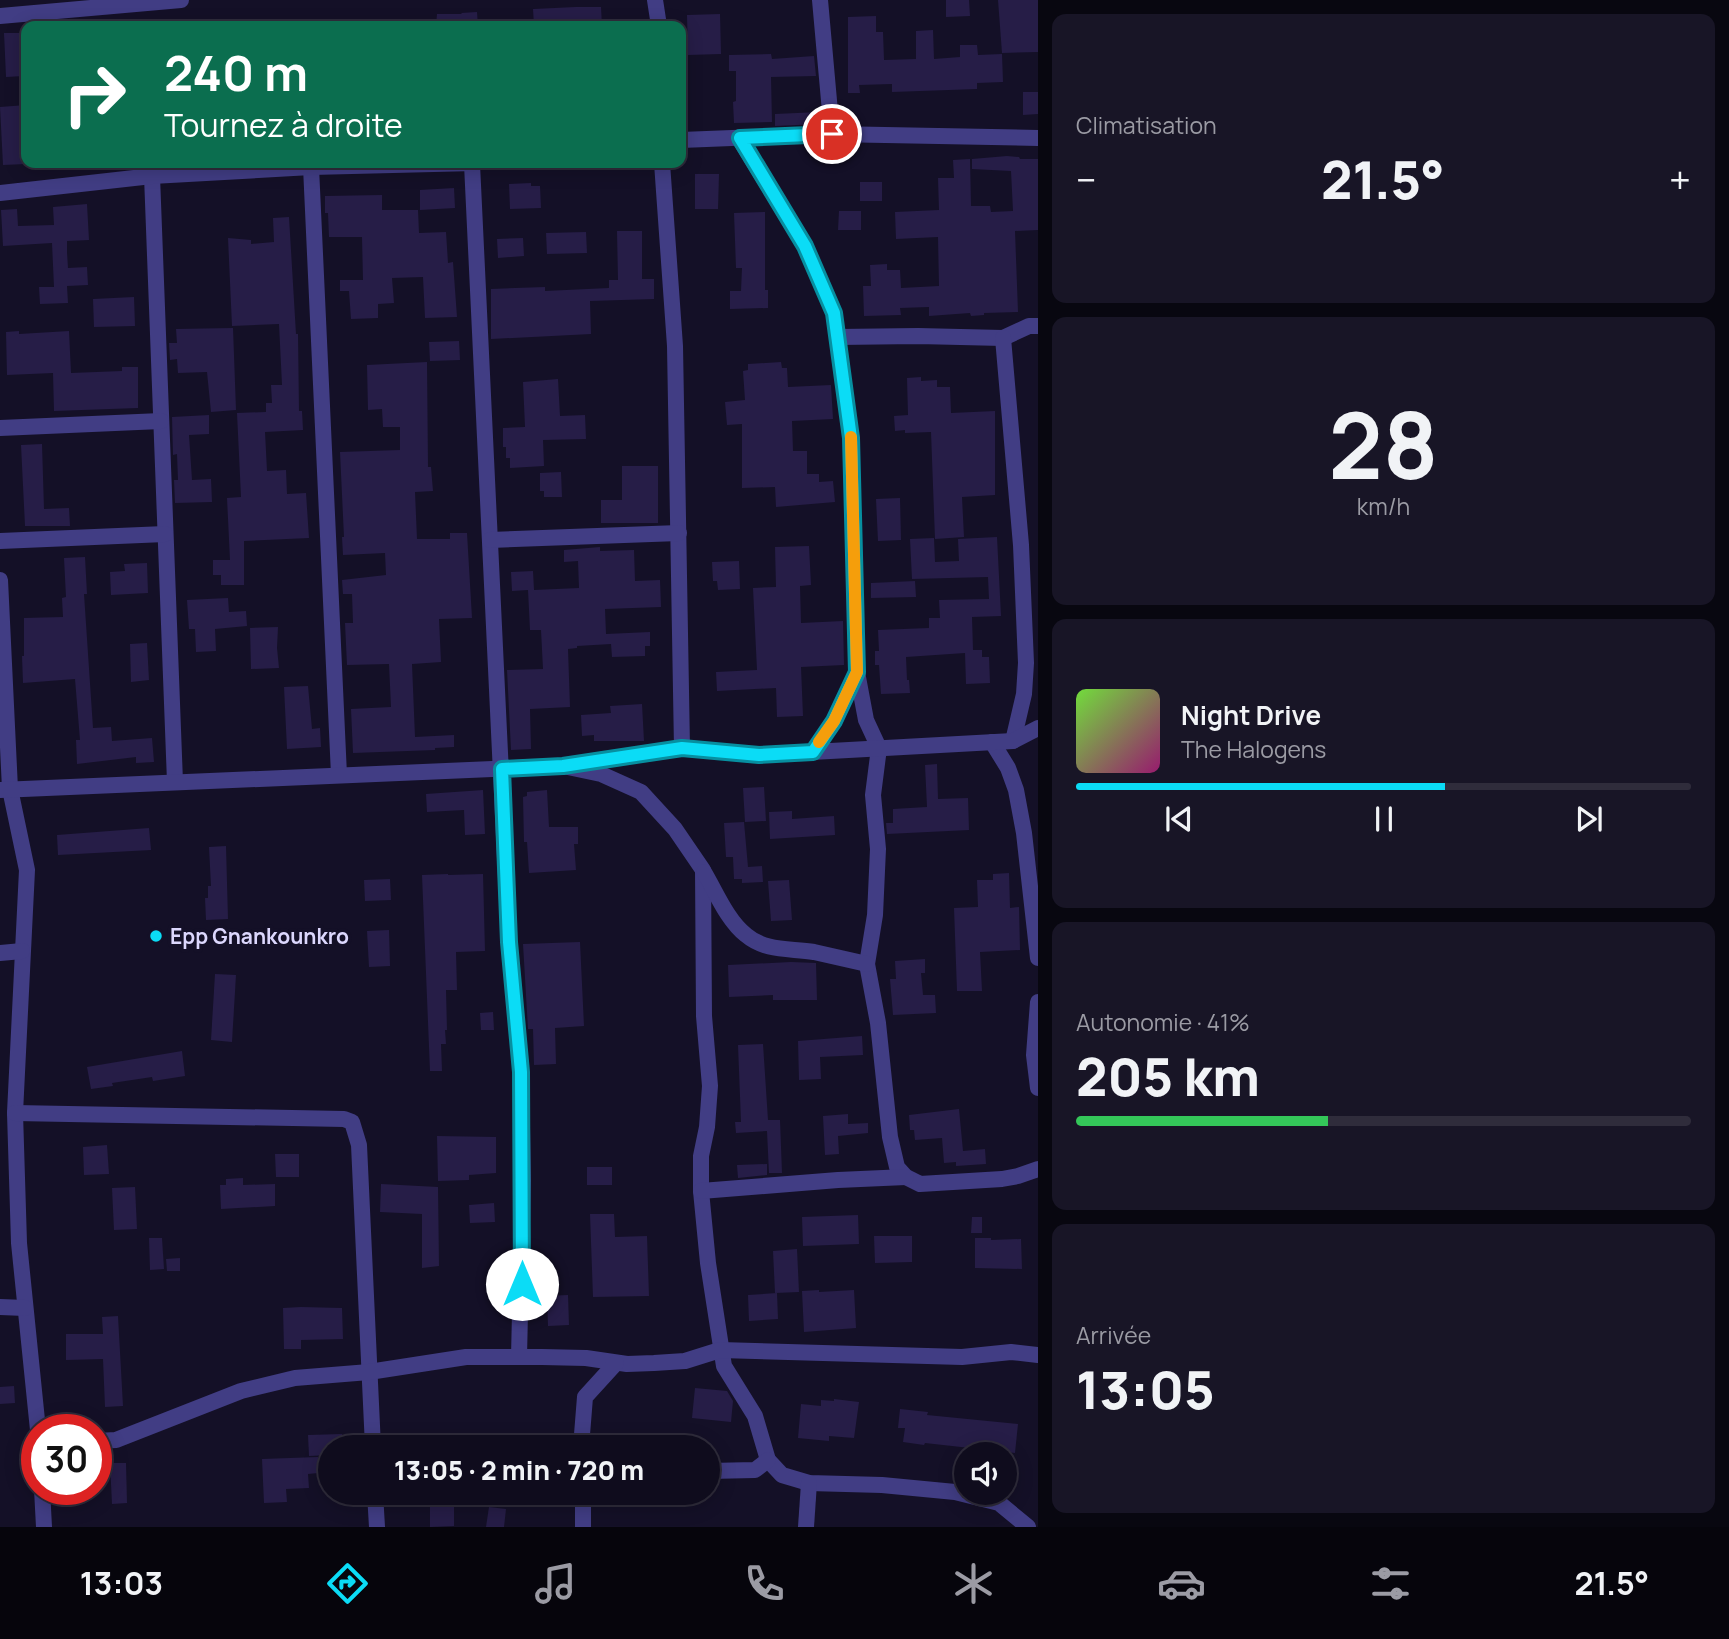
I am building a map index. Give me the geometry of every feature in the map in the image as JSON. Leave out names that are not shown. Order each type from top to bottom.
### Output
[{"type":"street","points":[[0,16],[130,1],[181,0]]},
{"type":"street","points":[[655,0],[658,21]]},
{"type":"street","points":[[820,0],[832,134]]},
{"type":"street","points":[[686,140],[832,134],[1038,138]]},
{"type":"street","points":[[740,138],[805,246],[834,313],[838,337],[851,438],[857,672],[866,720],[879,748],[873,794],[877,849],[875,915],[867,964],[878,1023],[893,1154],[897,1167],[906,1177],[920,1184],[1018,1177],[1038,1169]]},
{"type":"street","points":[[0,193],[152,176],[293,168]]},
{"type":"street","points":[[311,168],[339,775]]},
{"type":"street","points":[[473,168],[509,942],[521,1072],[523,1194],[519,1357]]},
{"type":"street","points":[[662,168],[675,346],[682,748]]},
{"type":"street","points":[[152,176],[175,782]]},
{"type":"street","points":[[838,337],[1003,338],[1029,326],[1038,326]]},
{"type":"street","points":[[1003,338],[1021,545],[1026,663],[1024,694],[1013,741]]},
{"type":"street","points":[[0,428],[160,421]]},
{"type":"street","points":[[490,540],[679,533]]},
{"type":"street","points":[[0,541],[165,534]]},
{"type":"street","points":[[0,580],[5,789],[27,870],[15,1114],[19,1243],[36,1414]]},
{"type":"street","points":[[813,752],[834,721],[857,672]]},
{"type":"street","points":[[5,789],[563,766],[682,748],[759,755],[1013,741],[1038,728]]},
{"type":"street","points":[[992,742],[1008,768],[1016,790],[1024,834],[1038,958]]},
{"type":"street","points":[[563,766],[601,774],[641,792],[675,829],[733,921],[745,935],[756,942],[784,950],[810,951],[867,964]]},
{"type":"street","points":[[703,870],[704,1016],[710,1086],[707,1127],[701,1156],[701,1191],[720,1350],[724,1366],[755,1416],[768,1460],[782,1475],[809,1483],[882,1485],[955,1492],[999,1503],[1028,1527]]},
{"type":"street","points":[[0,953],[22,951]]},
{"type":"street","points":[[1038,1002],[1034,1055],[1038,1088]]},
{"type":"street","points":[[15,1114],[344,1119],[352,1122],[359,1145],[372,1435]]},
{"type":"street","points":[[701,1191],[906,1177]]},
{"type":"street","points":[[0,1307],[25,1308]]},
{"type":"street","points":[[112,1440],[241,1391],[295,1378],[369,1372],[466,1357],[586,1358],[616,1363],[685,1361],[720,1350],[962,1357],[1011,1352],[1038,1356]]},
{"type":"street","points":[[582,1435],[585,1398],[616,1363]]},
{"type":"street","points":[[720,1471],[755,1470],[768,1460]]},
{"type":"street","points":[[806,1527],[809,1483]]},
{"type":"street","points":[[43,1505],[44,1527]]},
{"type":"street","points":[[376,1505],[377,1527]]},
{"type":"street","points":[[583,1505],[583,1527]]},
{"type":"building","points":[[946,0],[969,0],[970,16],[946,17]]},
{"type":"building","points":[[998,0],[1038,0],[1038,52],[1002,53]]},
{"type":"building","points":[[601,7],[602,21],[534,21],[533,9]]},
{"type":"building","points":[[477,12],[478,21],[436,21],[437,14]]},
{"type":"building","points":[[720,14],[721,54],[688,55],[687,15]]},
{"type":"building","points":[[876,16],[876,32],[883,32],[884,60],[916,59],[916,31],[933,30],[934,59],[960,57],[960,45],[977,45],[978,55],[1002,54],[1003,82],[977,83],[977,89],[892,92],[892,84],[859,85],[860,93],[848,93],[848,17]]},
{"type":"building","points":[[4,33],[21,33],[21,76],[6,77]]},
{"type":"building","points":[[771,54],[772,59],[814,56],[816,76],[771,77],[772,122],[734,123],[736,71],[729,71],[729,55]]},
{"type":"building","points":[[1023,92],[1038,92],[1038,114],[1023,115]]},
{"type":"building","points":[[21,105],[21,164],[3,165],[0,107]]},
{"type":"building","points":[[819,112],[819,124],[775,126],[775,114]]},
{"type":"building","points":[[1007,156],[1038,159],[1038,230],[1015,231],[1018,312],[929,316],[929,307],[900,308],[901,315],[864,316],[863,286],[871,286],[870,265],[887,264],[887,270],[900,270],[901,288],[939,286],[938,237],[896,239],[895,212],[939,210],[938,178],[954,178],[953,160],[970,159],[971,206],[990,206],[991,212],[1013,211],[1011,171],[972,169],[972,159]]},
{"type":"building","points":[[695,174],[719,174],[718,209],[695,209]]},
{"type":"building","points":[[860,182],[882,182],[882,201],[860,201]]},
{"type":"building","points":[[531,183],[531,186],[540,186],[541,208],[510,209],[509,184]]},
{"type":"building","points":[[454,188],[455,208],[420,210],[420,190]]},
{"type":"building","points":[[382,195],[382,210],[418,210],[419,233],[446,232],[448,263],[453,262],[457,317],[425,318],[423,277],[392,278],[394,303],[378,304],[378,318],[351,319],[349,291],[340,291],[340,280],[363,280],[362,237],[329,237],[325,196]]},
{"type":"building","points":[[87,204],[89,240],[67,241],[67,252],[68,268],[87,267],[88,285],[67,286],[68,303],[40,304],[39,287],[54,287],[52,243],[3,246],[1,210],[17,209],[18,226],[54,225],[53,207]]},
{"type":"building","points":[[839,211],[861,211],[861,230],[838,230]]},
{"type":"building","points":[[765,212],[765,290],[768,290],[768,308],[730,309],[730,291],[741,291],[742,268],[736,268],[734,213]]},
{"type":"building","points":[[289,217],[298,334],[299,411],[302,411],[303,430],[265,432],[267,471],[286,470],[287,494],[306,493],[309,538],[244,541],[244,585],[221,585],[221,575],[213,575],[213,560],[230,560],[227,498],[241,497],[237,413],[266,412],[266,403],[272,403],[271,385],[282,385],[279,324],[232,326],[228,238],[251,240],[251,244],[274,242],[273,218]]},
{"type":"building","points":[[617,231],[642,231],[642,279],[654,279],[654,299],[590,301],[591,334],[491,339],[491,289],[545,287],[545,291],[609,288],[609,280],[618,280]]},
{"type":"building","points":[[586,232],[587,253],[547,254],[546,233]]},
{"type":"building","points":[[523,238],[524,256],[498,258],[497,239]]},
{"type":"building","points":[[134,297],[135,326],[94,327],[93,299]]},
{"type":"building","points":[[233,328],[236,410],[211,412],[207,372],[178,373],[177,359],[170,360],[169,343],[177,343],[176,329]]},
{"type":"building","points":[[19,331],[19,334],[69,331],[71,373],[122,371],[122,367],[138,367],[138,408],[54,411],[53,373],[7,375],[6,332]]},
{"type":"building","points":[[459,341],[460,360],[430,361],[429,342]]},
{"type":"building","points":[[427,362],[428,467],[431,467],[433,491],[415,492],[417,539],[450,539],[450,533],[467,533],[472,618],[439,619],[441,662],[412,664],[415,737],[454,735],[454,747],[353,753],[351,709],[391,707],[389,664],[347,665],[345,623],[353,623],[352,594],[343,594],[342,580],[386,575],[385,553],[343,555],[340,452],[400,450],[400,427],[383,427],[382,409],[368,410],[367,365]]},
{"type":"building","points":[[781,362],[782,368],[787,368],[788,387],[831,385],[833,419],[792,421],[793,451],[807,451],[807,474],[819,474],[819,482],[833,481],[835,502],[776,507],[775,487],[742,488],[742,424],[727,425],[725,402],[745,400],[743,371],[748,370],[748,364]]},
{"type":"building","points":[[921,377],[921,381],[937,380],[937,387],[950,387],[951,413],[995,411],[995,495],[962,497],[964,537],[935,539],[931,432],[895,431],[894,416],[908,415],[907,378]]},
{"type":"building","points":[[558,379],[560,416],[585,415],[586,439],[543,440],[544,466],[510,468],[510,458],[506,458],[506,447],[503,447],[503,428],[525,427],[523,382]]},
{"type":"building","points":[[209,415],[209,434],[189,435],[192,480],[211,479],[212,502],[175,503],[174,480],[178,480],[177,454],[173,455],[172,417]]},
{"type":"building","points":[[42,444],[44,509],[69,508],[70,526],[25,526],[21,445]]},
{"type":"building","points":[[622,466],[658,466],[658,523],[601,523],[601,500],[622,500]]},
{"type":"building","points":[[561,472],[562,497],[544,497],[544,491],[540,491],[540,473]]},
{"type":"building","points":[[900,498],[901,540],[878,541],[876,499]]},
{"type":"building","points":[[997,537],[1001,616],[972,617],[973,650],[982,650],[982,657],[989,657],[990,683],[966,684],[965,653],[906,657],[910,693],[881,694],[879,665],[875,665],[875,651],[879,651],[878,630],[929,628],[929,618],[940,618],[939,600],[989,599],[988,577],[912,579],[910,539],[934,538],[935,562],[959,561],[958,539]]},
{"type":"building","points":[[809,546],[811,585],[800,586],[801,623],[843,621],[844,665],[801,667],[803,716],[777,717],[776,688],[717,691],[716,672],[757,670],[753,588],[776,587],[775,547]]},
{"type":"building","points":[[600,547],[600,551],[634,550],[635,581],[660,580],[661,607],[605,609],[606,634],[650,632],[650,646],[645,646],[645,656],[612,657],[611,644],[568,649],[570,707],[530,709],[531,749],[511,750],[507,670],[543,669],[541,630],[530,630],[528,590],[512,591],[511,572],[533,571],[534,590],[579,588],[578,561],[564,562],[564,550]]},
{"type":"building","points":[[85,557],[87,594],[84,594],[93,728],[111,727],[112,741],[152,738],[154,762],[136,763],[136,757],[77,764],[76,740],[80,740],[75,679],[23,683],[24,618],[63,617],[62,598],[66,597],[64,558]]},
{"type":"building","points":[[739,561],[740,589],[718,590],[717,581],[713,581],[712,562]]},
{"type":"building","points":[[147,563],[148,593],[111,595],[110,572],[125,571],[124,564]]},
{"type":"building","points":[[915,581],[916,597],[871,598],[871,583]]},
{"type":"building","points":[[228,598],[229,612],[246,611],[247,626],[215,629],[216,651],[196,652],[195,629],[189,629],[187,600]]},
{"type":"building","points":[[278,627],[279,668],[251,669],[250,628]]},
{"type":"building","points":[[147,643],[149,680],[131,682],[130,644]]},
{"type":"building","points":[[308,686],[312,729],[320,728],[321,747],[287,749],[284,687]]},
{"type":"building","points":[[642,704],[644,741],[594,741],[594,735],[582,736],[581,715],[611,713],[610,706]]},
{"type":"building","points":[[937,764],[938,799],[968,798],[969,830],[887,834],[886,823],[893,823],[893,809],[927,807],[925,765]]},
{"type":"building","points":[[764,787],[766,821],[745,822],[743,788]]},
{"type":"building","points":[[483,790],[485,834],[465,835],[464,810],[427,812],[426,794]]},
{"type":"building","points":[[547,790],[549,827],[578,827],[578,844],[574,844],[576,870],[529,873],[527,842],[524,842],[523,797],[527,796],[527,792]]},
{"type":"building","points":[[792,811],[792,819],[834,816],[835,835],[770,839],[769,812]]},
{"type":"building","points":[[744,822],[748,867],[762,866],[763,882],[742,883],[742,879],[734,879],[733,857],[726,857],[724,823]]},
{"type":"building","points":[[149,828],[151,850],[58,855],[57,835]]},
{"type":"building","points":[[226,846],[228,919],[206,920],[205,898],[208,898],[208,886],[211,886],[209,847]]},
{"type":"building","points":[[1009,873],[1010,908],[1019,907],[1020,950],[980,952],[982,991],[957,991],[954,908],[978,907],[977,880],[993,880],[993,874]]},
{"type":"building","points":[[483,874],[485,951],[456,952],[457,990],[446,990],[447,1030],[446,1044],[441,1044],[442,1071],[430,1071],[422,875]]},
{"type":"building","points":[[390,879],[391,900],[365,901],[364,880]]},
{"type":"building","points":[[789,880],[792,920],[771,921],[768,881]]},
{"type":"building","points":[[389,930],[390,966],[369,967],[367,931]]},
{"type":"building","points":[[580,942],[584,1026],[555,1028],[556,1064],[534,1065],[533,1029],[528,1029],[523,944]]},
{"type":"building","points":[[925,959],[925,973],[921,973],[923,995],[935,995],[936,1013],[893,1015],[890,979],[896,979],[895,961]]},
{"type":"building","points":[[816,963],[817,1000],[773,1000],[773,995],[729,997],[728,965]]},
{"type":"building","points":[[215,974],[236,975],[232,1042],[211,1040]]},
{"type":"building","points":[[493,1012],[494,1030],[481,1030],[480,1013]]},
{"type":"building","points":[[862,1036],[863,1055],[820,1057],[821,1079],[799,1080],[798,1041]]},
{"type":"building","points":[[763,1044],[768,1120],[780,1120],[782,1173],[769,1173],[767,1131],[736,1133],[735,1122],[741,1122],[738,1045]]},
{"type":"building","points":[[182,1051],[185,1076],[153,1081],[152,1077],[91,1089],[87,1067]]},
{"type":"building","points":[[959,1109],[963,1151],[985,1149],[986,1164],[956,1166],[956,1162],[944,1163],[942,1138],[915,1140],[914,1130],[910,1130],[909,1115]]},
{"type":"building","points":[[848,1114],[848,1124],[868,1123],[868,1133],[838,1136],[839,1154],[825,1155],[823,1116]]},
{"type":"building","points":[[437,1136],[496,1137],[496,1173],[469,1175],[469,1180],[438,1181]]},
{"type":"building","points":[[107,1145],[109,1174],[84,1175],[83,1147]]},
{"type":"building","points":[[275,1154],[299,1154],[299,1177],[276,1177]]},
{"type":"building","points":[[767,1164],[767,1175],[738,1178],[737,1165]]},
{"type":"building","points":[[587,1167],[612,1167],[612,1185],[587,1185]]},
{"type":"building","points":[[243,1178],[243,1185],[275,1184],[275,1206],[221,1209],[220,1185],[226,1185],[226,1179]]},
{"type":"building","points":[[381,1184],[438,1187],[439,1266],[422,1268],[422,1214],[380,1212]]},
{"type":"building","points":[[135,1187],[137,1229],[114,1230],[112,1188]]},
{"type":"building","points":[[494,1203],[495,1222],[470,1223],[469,1205]]},
{"type":"building","points":[[590,1214],[614,1214],[615,1237],[647,1236],[649,1296],[593,1297]]},
{"type":"building","points":[[858,1215],[859,1244],[803,1246],[802,1217]]},
{"type":"building","points":[[972,1217],[982,1217],[982,1233],[971,1233]]},
{"type":"building","points":[[874,1236],[912,1236],[912,1262],[875,1263]]},
{"type":"building","points":[[149,1238],[162,1238],[164,1269],[150,1270]]},
{"type":"building","points":[[975,1238],[1021,1239],[1022,1269],[975,1268]]},
{"type":"building","points":[[797,1249],[799,1292],[775,1293],[773,1251]]},
{"type":"building","points":[[180,1258],[180,1271],[167,1271],[166,1259]]},
{"type":"building","points":[[854,1290],[856,1328],[804,1332],[802,1291]]},
{"type":"building","points":[[777,1293],[778,1319],[749,1321],[748,1295]]},
{"type":"building","points":[[568,1295],[569,1325],[548,1326],[547,1296]]},
{"type":"building","points":[[283,1308],[342,1308],[343,1339],[301,1340],[301,1349],[284,1349]]},
{"type":"building","points":[[118,1316],[123,1406],[105,1407],[103,1359],[66,1360],[66,1334],[103,1334],[102,1317]]},
{"type":"building","points":[[14,1386],[15,1403],[0,1404],[0,1387]]},
{"type":"building","points":[[695,1388],[727,1391],[733,1401],[731,1422],[692,1418]]},
{"type":"building","points":[[821,1400],[859,1402],[854,1438],[829,1436],[829,1441],[798,1438],[801,1404],[821,1406]]},
{"type":"building","points":[[900,1409],[928,1412],[927,1415],[1018,1424],[1016,1442],[954,1442],[954,1446],[903,1442],[905,1428],[898,1428]]},
{"type":"building","points":[[342,1434],[342,1435],[318,1435],[318,1456],[309,1456],[308,1435]]},
{"type":"building","points":[[318,1457],[318,1473],[308,1474],[309,1488],[286,1489],[287,1502],[264,1503],[262,1459]]},
{"type":"building","points":[[112,1463],[126,1463],[127,1503],[112,1504]]},
{"type":"building","points":[[430,1505],[454,1505],[454,1526],[430,1527]]},
{"type":"building","points":[[489,1507],[506,1509],[504,1527],[486,1527]]},
{"type":"slow traffic","points":[[819,742],[834,721],[857,672],[851,437]]},
{"type":"place","name":"Epp Gnankounkro","points":[[156,936]]},
{"type":"route","points":[[522,1284],[521,1072],[509,942],[502,769],[563,766],[682,748],[759,755],[813,752],[834,721],[857,672],[851,438],[834,313],[805,246],[740,138],[832,134]]}]
